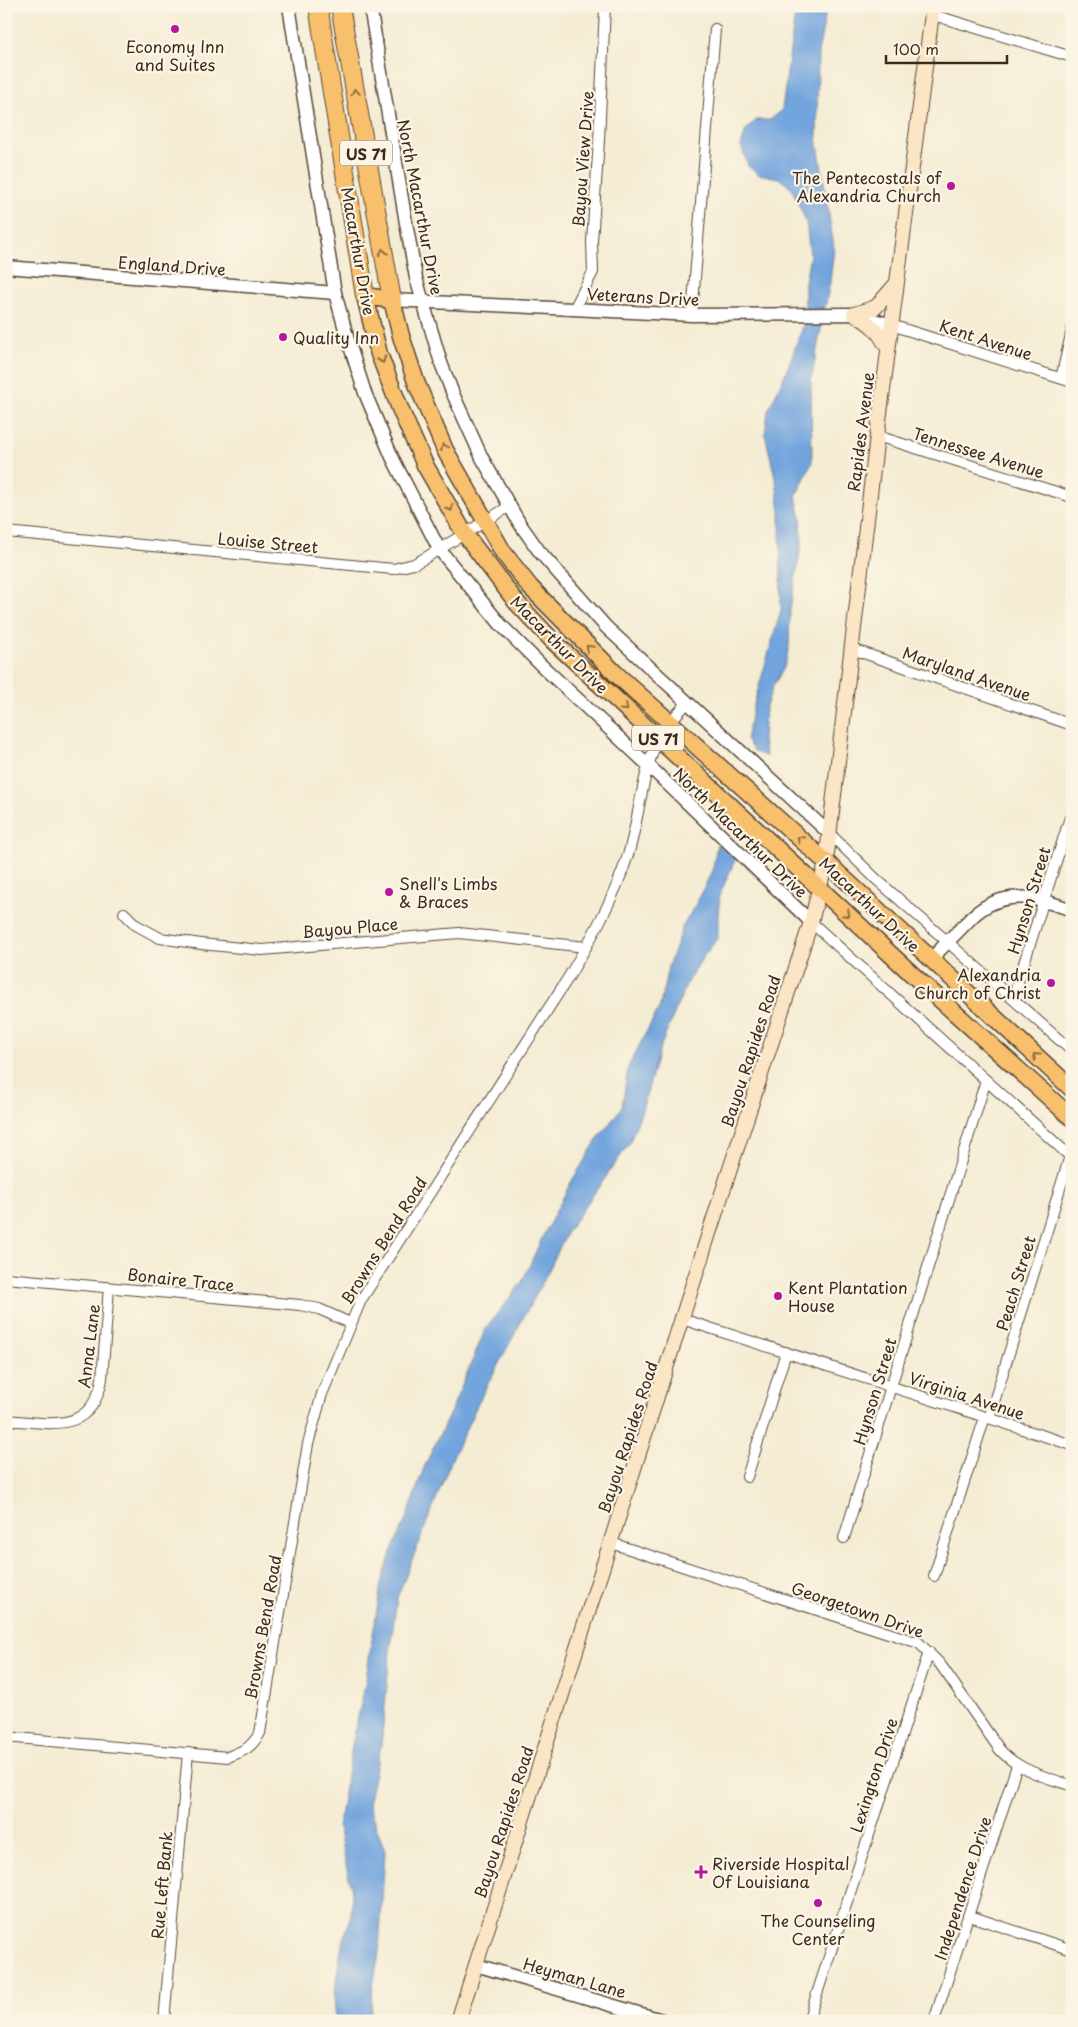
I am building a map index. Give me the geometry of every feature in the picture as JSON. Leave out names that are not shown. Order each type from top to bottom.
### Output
[{"type":"highway","name":"Macarthur Drive","points":[[318,6],[365,296],[380,354],[401,411],[425,465],[464,533],[517,603],[553,641],[1072,1120]]},
{"type":"highway","name":"Macarthur Drive","points":[[340,6],[392,300],[407,354],[430,417],[445,450],[503,552],[530,587],[615,673],[826,862],[1072,1089]]},
{"type":"highway","points":[[365,296],[392,300]]},
{"type":"highway","points":[[914,976],[930,960]]},
{"type":"main road","name":"Rapides Avenue","points":[[826,862],[876,436],[931,10]]},
{"type":"main road","points":[[850,314],[876,307],[896,283]]},
{"type":"main road","points":[[850,314],[875,327],[888,349]]},
{"type":"main road","name":"Bayou Rapides Road","points":[[458,2021],[811,922],[826,862]]},
{"type":"street","name":"North Macarthur Drive","points":[[289,6],[335,293],[365,393],[392,457],[439,549],[501,625],[552,676],[648,765],[811,922]]},
{"type":"street","name":"North Macarthur Drive","points":[[370,6],[406,223],[422,301],[441,364],[482,458],[539,551],[606,627],[830,834]]},
{"type":"street","name":"Bayou View Drive","points":[[574,309],[593,272],[592,241],[605,6]]},
{"type":"street","points":[[931,10],[1072,57]]},
{"type":"street","points":[[692,315],[715,29]]},
{"type":"street","name":"England Drive","points":[[6,267],[335,293]]},
{"type":"street","name":"Veterans Drive","points":[[392,300],[692,315],[850,314],[891,325]]},
{"type":"street","name":"Kent Avenue","points":[[891,325],[1072,382]]},
{"type":"street","points":[[1061,378],[1072,330]]},
{"type":"street","name":"Tennessee Avenue","points":[[876,436],[1072,497]]},
{"type":"street","name":"Louise Street","points":[[6,532],[393,569],[414,564],[510,506]]},
{"type":"street","name":"Maryland Avenue","points":[[852,649],[1072,725]]},
{"type":"street","name":"Browns Bend Road","points":[[6,1737],[228,1756],[248,1749],[260,1733],[308,1444],[322,1394],[350,1323],[361,1300],[563,986],[586,947],[613,893],[628,855],[648,765],[658,739],[670,722],[688,703]]},
{"type":"street","name":"Hynson Street","points":[[1013,998],[1072,811]]},
{"type":"street","name":"Macarthur Drive","points":[[830,834],[876,879],[1072,1052]]},
{"type":"street","points":[[930,960],[974,915],[990,904],[1011,898],[1043,900],[1072,910]]},
{"type":"street","name":"Bayou Place","points":[[124,913],[136,925],[160,938],[262,950],[458,933],[586,947]]},
{"type":"street","points":[[811,922],[1071,1157]]},
{"type":"street","name":"Hynson Street","points":[[844,1538],[986,1080]]},
{"type":"street","name":"Peach Street","points":[[934,1576],[1071,1157]]},
{"type":"street","name":"Bonaire Trace","points":[[6,1278],[300,1305],[319,1309],[350,1323]]},
{"type":"street","name":"Anna Lane","points":[[6,1420],[56,1424],[69,1422],[91,1408],[100,1393],[109,1287]]},
{"type":"street","name":"Virginia Avenue","points":[[682,1319],[1072,1445]]},
{"type":"street","points":[[747,1477],[786,1352]]},
{"type":"street","name":"Georgetown Drive","points":[[611,1543],[919,1643],[940,1664],[1000,1750],[1017,1765],[1072,1786]]},
{"type":"street","name":"Lexington Drive","points":[[808,2021],[929,1652]]},
{"type":"street","name":"Rue Left Bank","points":[[164,2021],[188,1753]]},
{"type":"street","name":"Independence Drive","points":[[934,2021],[970,1916],[1017,1765]]},
{"type":"street","points":[[970,1916],[1072,1950]]},
{"type":"street","name":"Heyman Lane","points":[[476,1965],[665,2021]]},
{"type":"water","points":[[796,6],[827,6],[818,53],[817,137],[834,248],[830,282],[811,381],[812,463],[796,496],[801,518],[802,542],[790,609],[789,647],[784,668],[773,686],[765,709],[763,740],[766,756],[755,752],[746,740],[753,707],[781,610],[780,511],[776,481],[765,434],[768,411],[786,372],[805,321],[805,282],[810,255],[806,222],[792,189],[779,178],[758,174],[748,166],[741,146],[746,130],[756,120],[770,120],[782,110]]},
{"type":"water","points":[[717,844],[736,858],[720,894],[718,938],[703,957],[686,985],[660,1048],[641,1113],[629,1144],[567,1232],[549,1270],[483,1393],[454,1454],[397,1598],[381,1746],[368,1804],[385,1851],[379,1952],[371,1999],[372,2021],[336,2021],[334,1996],[340,1954],[351,1915],[352,1892],[338,1828],[352,1745],[364,1690],[381,1584],[392,1550],[407,1517],[425,1465],[450,1413],[486,1328],[522,1282],[570,1184],[597,1140],[622,1107],[628,1067],[660,1006],[668,967],[682,928],[702,893],[713,868]]},
{"type":"place","name":"Economy Inn and Suites","points":[[175,29]]},
{"type":"place","name":"The Pentecostals of Alexandria Church","points":[[951,186]]},
{"type":"place","name":"Quality Inn","points":[[283,337]]},
{"type":"place","name":"Snell's Limbs & Braces","points":[[389,892]]},
{"type":"place","name":"Alexandria Church of Christ","points":[[1051,983]]},
{"type":"place","name":"Kent Plantation House","points":[[778,1296]]},
{"type":"place","name":"Riverside Hospital Of Louisiana","points":[[701,1872]]},
{"type":"place","name":"The Counseling Center","points":[[818,1903]]}]
